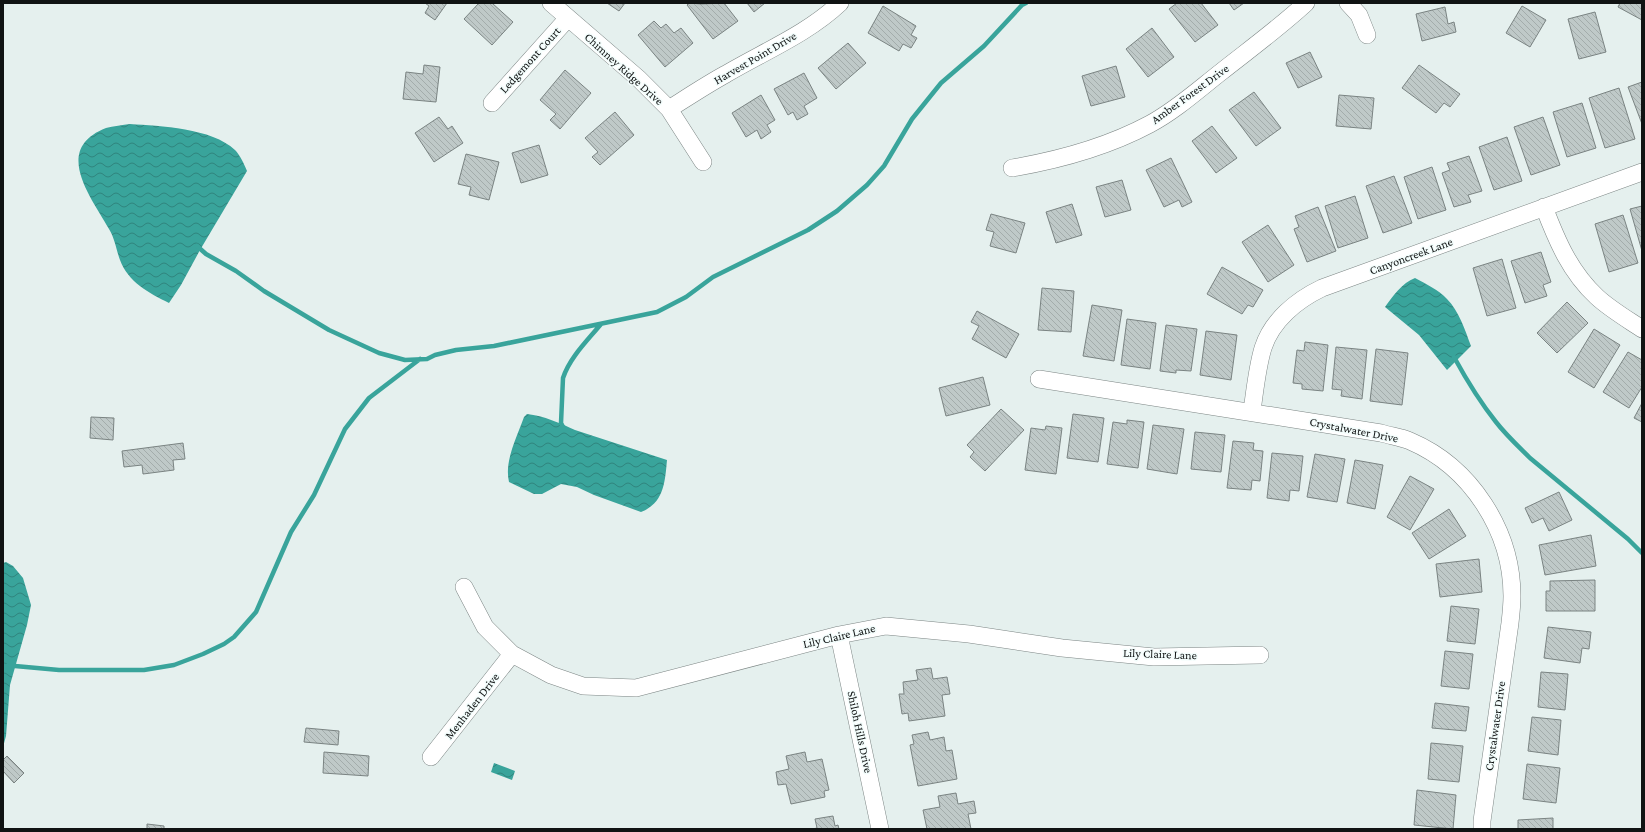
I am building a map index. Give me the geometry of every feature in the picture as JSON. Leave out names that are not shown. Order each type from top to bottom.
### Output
[{"type":"street","name":"Chimney Ridge Drive","points":[[551,3],[639,79],[669,109],[702,162]]},
{"type":"street","name":"Harvest Point Drive","points":[[669,109],[726,73],[777,47],[825,16],[840,3]]},
{"type":"street","name":"Amber Forest Drive","points":[[1012,168],[1052,161],[1128,135],[1151,123],[1183,101],[1288,20],[1306,3]]},
{"type":"street","points":[[1348,3],[1359,15],[1367,35]]},
{"type":"street","name":"Ledgemont Court","points":[[492,103],[568,18]]},
{"type":"street","name":"Canyoncreek Lane","points":[[1252,411],[1263,347],[1272,330],[1292,305],[1309,294],[1642,172]]},
{"type":"street","points":[[1544,207],[1560,247],[1575,273],[1584,285],[1612,309],[1642,329]]},
{"type":"street","name":"Crystalwater Drive","points":[[1039,379],[1252,411],[1381,433],[1410,441],[1442,460],[1458,473],[1474,490],[1495,523],[1507,556],[1512,596],[1510,623],[1482,829]]},
{"type":"street","name":"Lily Claire Lane","points":[[464,587],[485,627],[512,654],[551,675],[583,686],[636,688],[839,635],[886,626],[969,634],[1062,648],[1154,657],[1260,656]]},
{"type":"street","name":"Shiloh Hills Drive","points":[[839,635],[880,829]]},
{"type":"street","name":"Menhaden Drive","points":[[431,757],[512,654]]},
{"type":"water","points":[[130,124],[170,127],[213,137],[235,150],[247,171],[169,303],[147,291],[128,275],[120,260],[111,233],[93,203],[80,174],[78,161],[81,148],[90,137],[106,128]]},
{"type":"water","points":[[1415,278],[1432,287],[1444,296],[1451,304],[1461,321],[1471,346],[1447,370],[1419,335],[1385,307],[1402,286]]},
{"type":"water","points":[[527,414],[546,418],[575,430],[667,460],[664,484],[659,497],[649,508],[641,512],[594,495],[577,487],[561,484],[542,494],[534,494],[509,482],[508,466],[510,457],[524,417]]},
{"type":"water","points":[[6,562],[13,566],[23,578],[31,605],[27,625],[10,685],[6,736],[3,747],[3,563]]},
{"type":"water","points":[[494,763],[515,771],[512,780],[491,772]]},
{"type":"building","points":[[425,3],[447,3],[435,20],[425,13],[429,6]]},
{"type":"building","points":[[479,3],[492,3],[513,22],[492,45],[464,19]]},
{"type":"building","points":[[607,3],[625,3],[619,11]]},
{"type":"building","points":[[689,3],[724,3],[738,21],[713,39],[687,5]]},
{"type":"building","points":[[747,3],[765,3],[754,12]]},
{"type":"building","points":[[1177,3],[1201,3],[1218,25],[1195,42],[1169,9]]},
{"type":"building","points":[[1229,3],[1244,3],[1234,10]]},
{"type":"building","points":[[1620,3],[1642,3],[1642,20],[1618,7]]},
{"type":"building","points":[[883,6],[916,26],[911,35],[917,38],[911,48],[903,44],[899,51],[868,33]]},
{"type":"building","points":[[1522,6],[1546,20],[1530,47],[1506,33]]},
{"type":"building","points":[[1445,7],[1448,24],[1454,22],[1456,32],[1422,41],[1416,14]]},
{"type":"building","points":[[1595,12],[1606,52],[1579,59],[1568,19]]},
{"type":"building","points":[[654,21],[661,28],[666,24],[674,33],[681,28],[693,43],[665,67],[638,35]]},
{"type":"building","points":[[1152,28],[1174,57],[1148,77],[1126,49]]},
{"type":"building","points":[[848,43],[866,63],[836,89],[818,68]]},
{"type":"building","points":[[1310,52],[1322,77],[1298,88],[1286,63]]},
{"type":"building","points":[[424,65],[440,67],[436,102],[403,99],[406,72],[423,74]]},
{"type":"building","points":[[1419,65],[1460,94],[1450,107],[1444,103],[1436,113],[1402,88]]},
{"type":"building","points":[[1116,66],[1125,97],[1091,106],[1082,76]]},
{"type":"building","points":[[565,70],[591,93],[560,129],[550,120],[556,114],[540,100]]},
{"type":"building","points":[[804,73],[817,98],[804,106],[808,114],[797,120],[793,112],[788,115],[774,89]]},
{"type":"building","points":[[1642,82],[1642,124],[1628,87]]},
{"type":"building","points":[[1619,88],[1635,139],[1605,148],[1589,98]]},
{"type":"building","points":[[1254,92],[1281,128],[1256,146],[1229,110]]},
{"type":"building","points":[[761,95],[775,120],[767,125],[771,132],[761,139],[757,130],[746,137],[732,113]]},
{"type":"building","points":[[1339,95],[1374,98],[1371,129],[1336,126]]},
{"type":"building","points":[[1582,103],[1596,148],[1567,157],[1553,112]]},
{"type":"building","points":[[615,112],[634,135],[600,165],[592,157],[598,152],[585,138]]},
{"type":"building","points":[[439,117],[448,129],[452,126],[463,143],[434,162],[415,133]]},
{"type":"building","points":[[1543,117],[1560,165],[1531,175],[1514,127]]},
{"type":"building","points":[[1212,126],[1237,158],[1216,173],[1192,141]]},
{"type":"building","points":[[1507,137],[1522,181],[1494,190],[1479,147]]},
{"type":"building","points":[[539,145],[548,175],[521,183],[512,153]]},
{"type":"building","points":[[466,154],[499,162],[489,200],[469,195],[471,187],[458,184]]},
{"type":"building","points":[[1469,156],[1482,191],[1468,195],[1471,202],[1454,207],[1442,173],[1450,170],[1447,163]]},
{"type":"building","points":[[1171,158],[1192,202],[1182,207],[1179,200],[1164,207],[1146,170]]},
{"type":"building","points":[[1432,167],[1446,210],[1418,219],[1404,177]]},
{"type":"building","points":[[1394,176],[1412,223],[1383,233],[1366,186]]},
{"type":"building","points":[[1122,180],[1131,210],[1105,217],[1096,187]]},
{"type":"building","points":[[1355,196],[1368,238],[1338,248],[1325,206]]},
{"type":"building","points":[[1072,204],[1082,235],[1056,243],[1046,212]]},
{"type":"building","points":[[1642,206],[1642,251],[1630,209]]},
{"type":"building","points":[[1318,207],[1336,251],[1307,262],[1294,229],[1299,227],[1295,216]]},
{"type":"building","points":[[991,214],[1025,223],[1016,253],[990,246],[994,232],[986,230]]},
{"type":"building","points":[[1623,215],[1638,263],[1609,272],[1595,224]]},
{"type":"building","points":[[1268,225],[1294,265],[1268,282],[1242,242]]},
{"type":"building","points":[[1541,252],[1551,282],[1543,285],[1547,296],[1525,303],[1511,261]]},
{"type":"building","points":[[1502,259],[1516,308],[1487,316],[1473,268]]},
{"type":"building","points":[[1222,267],[1263,290],[1253,307],[1248,305],[1242,314],[1207,294]]},
{"type":"building","points":[[1042,288],[1074,291],[1071,332],[1038,330]]},
{"type":"building","points":[[1567,302],[1588,323],[1557,353],[1537,333]]},
{"type":"building","points":[[1092,305],[1122,310],[1114,361],[1083,356]]},
{"type":"building","points":[[977,311],[1019,334],[1006,358],[972,339],[979,326],[971,322]]},
{"type":"building","points":[[1127,319],[1156,323],[1150,369],[1121,365]]},
{"type":"building","points":[[1166,325],[1197,329],[1191,371],[1176,370],[1176,373],[1160,371]]},
{"type":"building","points":[[1594,329],[1620,345],[1594,388],[1568,372]]},
{"type":"building","points":[[1206,331],[1237,335],[1231,380],[1200,375]]},
{"type":"building","points":[[1305,342],[1328,345],[1323,391],[1302,389],[1302,384],[1293,383],[1297,350],[1304,351]]},
{"type":"building","points":[[1336,347],[1367,350],[1362,399],[1341,396],[1342,390],[1332,389]]},
{"type":"building","points":[[1376,349],[1408,353],[1402,405],[1370,401]]},
{"type":"building","points":[[1628,352],[1642,360],[1642,387],[1629,408],[1603,392]]},
{"type":"building","points":[[983,377],[990,405],[946,416],[939,388]]},
{"type":"building","points":[[1642,403],[1642,422],[1634,418]]},
{"type":"building","points":[[1001,409],[1024,430],[985,471],[970,457],[974,452],[967,445]]},
{"type":"building","points":[[1073,414],[1104,418],[1098,462],[1067,458]]},
{"type":"building","points":[[91,417],[114,418],[113,440],[90,438]]},
{"type":"building","points":[[1127,420],[1144,422],[1138,468],[1107,464],[1113,422],[1127,424]]},
{"type":"building","points":[[1153,425],[1184,429],[1177,474],[1147,469]]},
{"type":"building","points":[[1046,426],[1062,428],[1056,474],[1025,470],[1031,428],[1045,430]]},
{"type":"building","points":[[1195,432],[1225,435],[1221,472],[1191,469]]},
{"type":"building","points":[[1233,441],[1254,443],[1253,450],[1263,451],[1260,481],[1252,480],[1251,490],[1227,488]]},
{"type":"building","points":[[183,443],[185,459],[173,460],[174,470],[143,474],[142,465],[124,467],[122,451]]},
{"type":"building","points":[[1272,453],[1303,456],[1299,491],[1290,490],[1289,501],[1267,498]]},
{"type":"building","points":[[1315,454],[1345,459],[1337,502],[1307,497]]},
{"type":"building","points":[[1355,460],[1383,465],[1375,509],[1347,503]]},
{"type":"building","points":[[1410,476],[1434,489],[1410,530],[1387,517]]},
{"type":"building","points":[[1559,492],[1572,520],[1549,531],[1543,518],[1532,523],[1525,508]]},
{"type":"building","points":[[1449,509],[1466,536],[1429,559],[1412,533]]},
{"type":"building","points":[[1591,535],[1596,566],[1545,575],[1539,545]]},
{"type":"building","points":[[1479,559],[1482,592],[1440,597],[1436,564]]},
{"type":"building","points":[[1595,580],[1595,611],[1546,611],[1546,591],[1550,591],[1550,581]]},
{"type":"building","points":[[1451,606],[1479,609],[1475,644],[1447,641]]},
{"type":"building","points":[[1548,627],[1591,632],[1589,649],[1582,648],[1580,663],[1544,658]]},
{"type":"building","points":[[1445,651],[1473,654],[1469,689],[1441,686]]},
{"type":"building","points":[[931,668],[933,679],[947,677],[950,694],[942,695],[945,716],[909,721],[908,713],[902,714],[899,694],[904,694],[903,682],[918,680],[916,670]]},
{"type":"building","points":[[1541,672],[1568,674],[1565,710],[1538,707]]},
{"type":"building","points":[[1435,703],[1469,707],[1466,731],[1432,728]]},
{"type":"building","points":[[1532,717],[1561,720],[1558,755],[1528,751]]},
{"type":"building","points":[[306,728],[339,731],[338,745],[304,742]]},
{"type":"building","points":[[928,732],[930,740],[944,737],[946,751],[952,750],[957,779],[918,786],[910,745],[914,744],[912,735]]},
{"type":"building","points":[[1431,743],[1463,746],[1459,782],[1428,779]]},
{"type":"building","points":[[324,752],[369,756],[368,776],[323,773]]},
{"type":"building","points":[[805,752],[807,762],[822,759],[829,790],[824,791],[825,797],[791,804],[786,784],[778,785],[776,772],[789,769],[786,756]]},
{"type":"building","points":[[7,756],[24,773],[14,783],[3,771],[3,760]]},
{"type":"building","points":[[1527,764],[1560,768],[1556,803],[1523,799]]},
{"type":"building","points":[[1417,790],[1456,795],[1453,829],[1414,825]]},
{"type":"building","points":[[956,793],[958,804],[974,801],[976,813],[968,814],[971,829],[927,829],[923,810],[940,807],[938,796]]},
{"type":"building","points":[[833,816],[835,826],[838,825],[839,829],[813,829],[817,828],[815,819]]},
{"type":"building","points":[[1553,818],[1553,829],[1518,829],[1518,820]]},
{"type":"building","points":[[147,824],[164,826],[164,829],[147,829]]},
{"type":"waterway","points":[[197,246],[206,254],[236,271],[264,291],[329,330],[379,353],[405,360],[427,359],[435,355],[456,350],[494,346],[657,312],[686,297],[713,277],[808,230],[837,211],[867,185],[884,166],[912,119],[941,83],[984,46],[1022,5],[1026,3]]},
{"type":"waterway","points":[[563,427],[561,423],[563,378],[570,363],[601,324]]},
{"type":"waterway","points":[[1454,357],[1468,382],[1496,422],[1508,436],[1530,458],[1628,539],[1642,553]]},
{"type":"waterway","points":[[3,666],[59,670],[144,670],[174,665],[203,654],[224,644],[234,637],[256,612],[291,532],[314,495],[345,429],[369,398],[420,359]]}]
